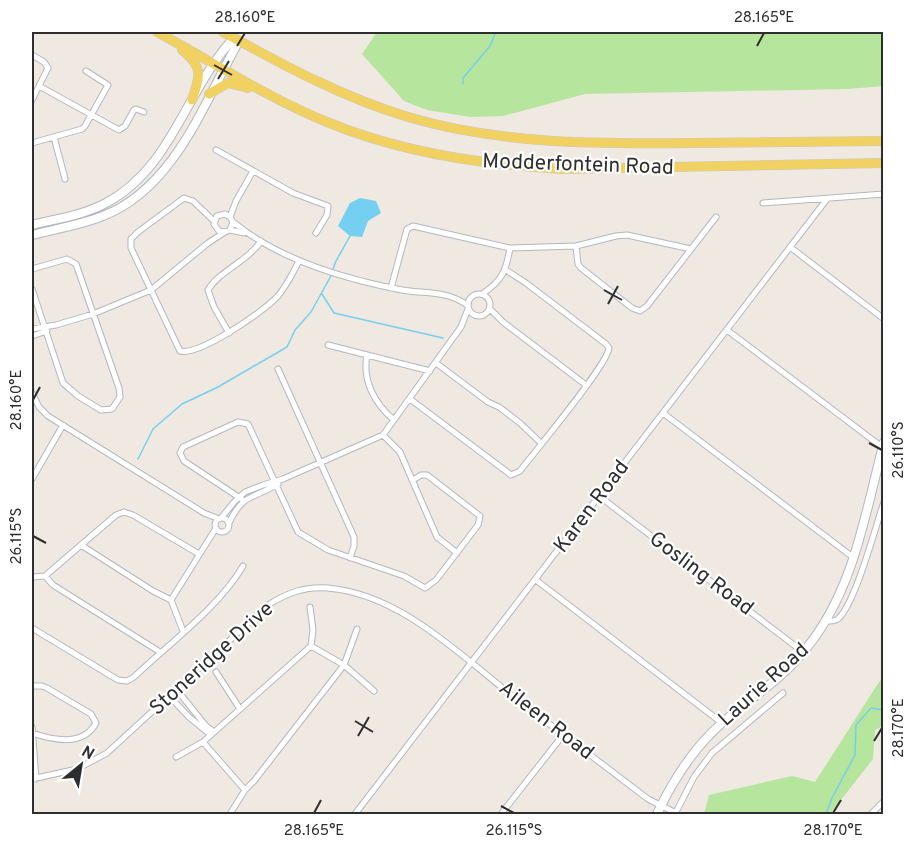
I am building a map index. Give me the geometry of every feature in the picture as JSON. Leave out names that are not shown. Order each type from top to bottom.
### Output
[{"type":"main road","points":[[153,32],[180,49],[195,62],[199,78],[192,100]]},
{"type":"main road","name":"Modderfontein Road","points":[[157,32],[286,103],[328,122],[408,147],[461,160],[563,169],[884,164]]},
{"type":"main road","name":"Modderfontein Road","points":[[223,32],[298,73],[367,104],[410,118],[506,138],[560,143],[884,141]]},
{"type":"main road","points":[[32,225],[83,212],[104,204],[144,176],[158,159],[214,63],[237,39]]},
{"type":"main road","points":[[32,235],[104,216],[149,185],[171,160],[190,130],[237,39]]},
{"type":"main road","points":[[209,94],[223,85],[234,83],[286,103]]},
{"type":"main road","name":"Laurie Road","points":[[659,811],[671,785],[686,763],[722,723],[771,684],[803,652],[826,621],[854,558],[883,445]]},
{"type":"street","points":[[32,55],[47,66],[32,100]]},
{"type":"street","points":[[32,143],[81,129],[92,116],[108,85],[86,71]]},
{"type":"street","points":[[39,86],[119,130],[125,126],[134,110],[144,112]]},
{"type":"street","points":[[54,137],[65,179]]},
{"type":"street","points":[[216,150],[293,194],[328,206],[327,215],[316,233]]},
{"type":"street","points":[[32,336],[45,329],[93,314],[150,290],[208,243],[227,231],[236,201],[253,171]]},
{"type":"street","points":[[763,203],[884,194]]},
{"type":"street","points":[[217,229],[214,221],[204,209],[184,198],[131,239],[131,248],[180,351],[190,352],[229,333],[277,298],[299,261]]},
{"type":"street","name":"Karen Road","points":[[355,814],[827,199]]},
{"type":"street","points":[[214,221],[236,201]]},
{"type":"street","points":[[204,209],[231,219],[246,233],[299,261],[391,288],[456,297],[482,294],[494,287]]},
{"type":"street","points":[[576,246],[578,264],[581,268],[632,308],[640,311],[647,306],[716,217]]},
{"type":"street","points":[[391,288],[409,227],[419,227],[510,248],[576,246],[627,235],[691,249]]},
{"type":"street","points":[[217,229],[246,233]]},
{"type":"street","points":[[208,243],[217,229]]},
{"type":"street","points":[[229,333],[214,308],[208,290],[215,281],[249,256],[261,241]]},
{"type":"street","points":[[790,247],[884,319]]},
{"type":"street","points":[[488,311],[494,287],[506,270],[510,248]]},
{"type":"street","points":[[32,269],[61,259],[72,260],[76,264],[120,393],[120,398],[112,409],[101,410],[63,383],[32,290]]},
{"type":"street","points":[[410,399],[511,475],[520,471],[586,385],[606,358],[609,348],[526,282],[506,270]]},
{"type":"street","points":[[482,294],[490,302]]},
{"type":"street","points":[[171,600],[218,522],[241,498],[383,435],[461,327],[472,296]]},
{"type":"street","points":[[456,297],[476,316]]},
{"type":"street","points":[[488,311],[586,385]]},
{"type":"street","points":[[461,327],[476,316],[488,311]]},
{"type":"street","points":[[32,329],[45,329]]},
{"type":"street","points":[[727,330],[883,445]]},
{"type":"street","points":[[328,345],[430,371]]},
{"type":"street","points":[[367,355],[365,370],[374,396],[379,405],[394,420]]},
{"type":"street","points":[[436,363],[520,423],[541,443]]},
{"type":"street","points":[[278,369],[354,537],[350,558]]},
{"type":"street","points":[[32,393],[39,407],[63,425],[218,522],[221,532]]},
{"type":"street","points":[[663,413],[854,558]]},
{"type":"street","points":[[241,498],[184,461],[180,453],[183,447],[238,422],[245,423],[250,427],[298,532],[328,550],[404,576],[425,588],[432,584],[457,553],[478,525],[480,516],[427,475],[421,475],[412,480]]},
{"type":"street","points":[[32,479],[63,425]]},
{"type":"street","points":[[383,435],[400,452],[437,537],[457,553]]},
{"type":"street","name":"Gosling Road","points":[[599,496],[803,652]]},
{"type":"street","points":[[210,538],[228,530],[241,498]]},
{"type":"street","points":[[826,621],[840,617],[848,603],[884,502]]},
{"type":"street","points":[[867,508],[880,512]]},
{"type":"street","points":[[32,577],[45,576],[116,515],[124,512],[133,514],[199,555]]},
{"type":"street","points":[[218,522],[225,518],[229,523]]},
{"type":"street","points":[[81,545],[171,600],[183,631]]},
{"type":"street","points":[[32,628],[122,681],[132,679],[218,600],[243,566]]},
{"type":"street","points":[[45,576],[53,585],[160,652]]},
{"type":"street","points":[[536,580],[722,723]]},
{"type":"street","name":"Stoneridge Drive","points":[[34,779],[77,769],[103,756],[268,605],[283,595],[298,590],[322,588],[349,592],[401,613],[433,634]]},
{"type":"street","points":[[176,757],[203,742],[311,646],[313,630],[310,607]]},
{"type":"street","points":[[230,814],[245,790],[344,665],[357,629]]},
{"type":"street","name":"Aileen Road","points":[[433,634],[648,799],[659,811],[676,814]]},
{"type":"street","points":[[311,646],[344,665],[374,691]]},
{"type":"street","points":[[216,672],[240,709]]},
{"type":"street","points":[[32,686],[45,686],[91,714],[96,721],[95,726],[90,730],[70,741],[32,733]]},
{"type":"street","points":[[177,690],[212,734]]},
{"type":"street","points":[[676,814],[694,777],[712,753],[783,693]]},
{"type":"street","points":[[170,697],[189,717],[212,734]]},
{"type":"street","points":[[32,728],[34,779]]},
{"type":"street","points":[[501,814],[563,735]]},
{"type":"street","points":[[33,740],[42,736]]},
{"type":"street","points":[[203,742],[245,790]]},
{"type":"street","points":[[871,814],[884,801]]},
{"type":"green space","points":[[377,32],[883,32],[883,86],[848,89],[585,94],[503,116],[471,117],[427,110],[404,101],[362,54]]},
{"type":"green space","points":[[883,678],[883,726],[875,730],[873,759],[830,814],[704,814],[709,795],[792,776],[815,782]]},
{"type":"water","points":[[360,198],[376,201],[381,213],[368,221],[362,237],[350,236],[338,226],[350,203]]},
{"type":"waterway","points":[[463,84],[463,78],[490,46],[496,32]]},
{"type":"waterway","points":[[333,269],[350,236]]},
{"type":"waterway","points":[[138,459],[153,429],[182,404],[218,387],[287,347],[295,330],[311,312],[332,274]]},
{"type":"waterway","points":[[322,294],[334,313],[443,338]]},
{"type":"waterway","points":[[826,814],[855,755],[856,725],[871,708],[884,710]]}]
